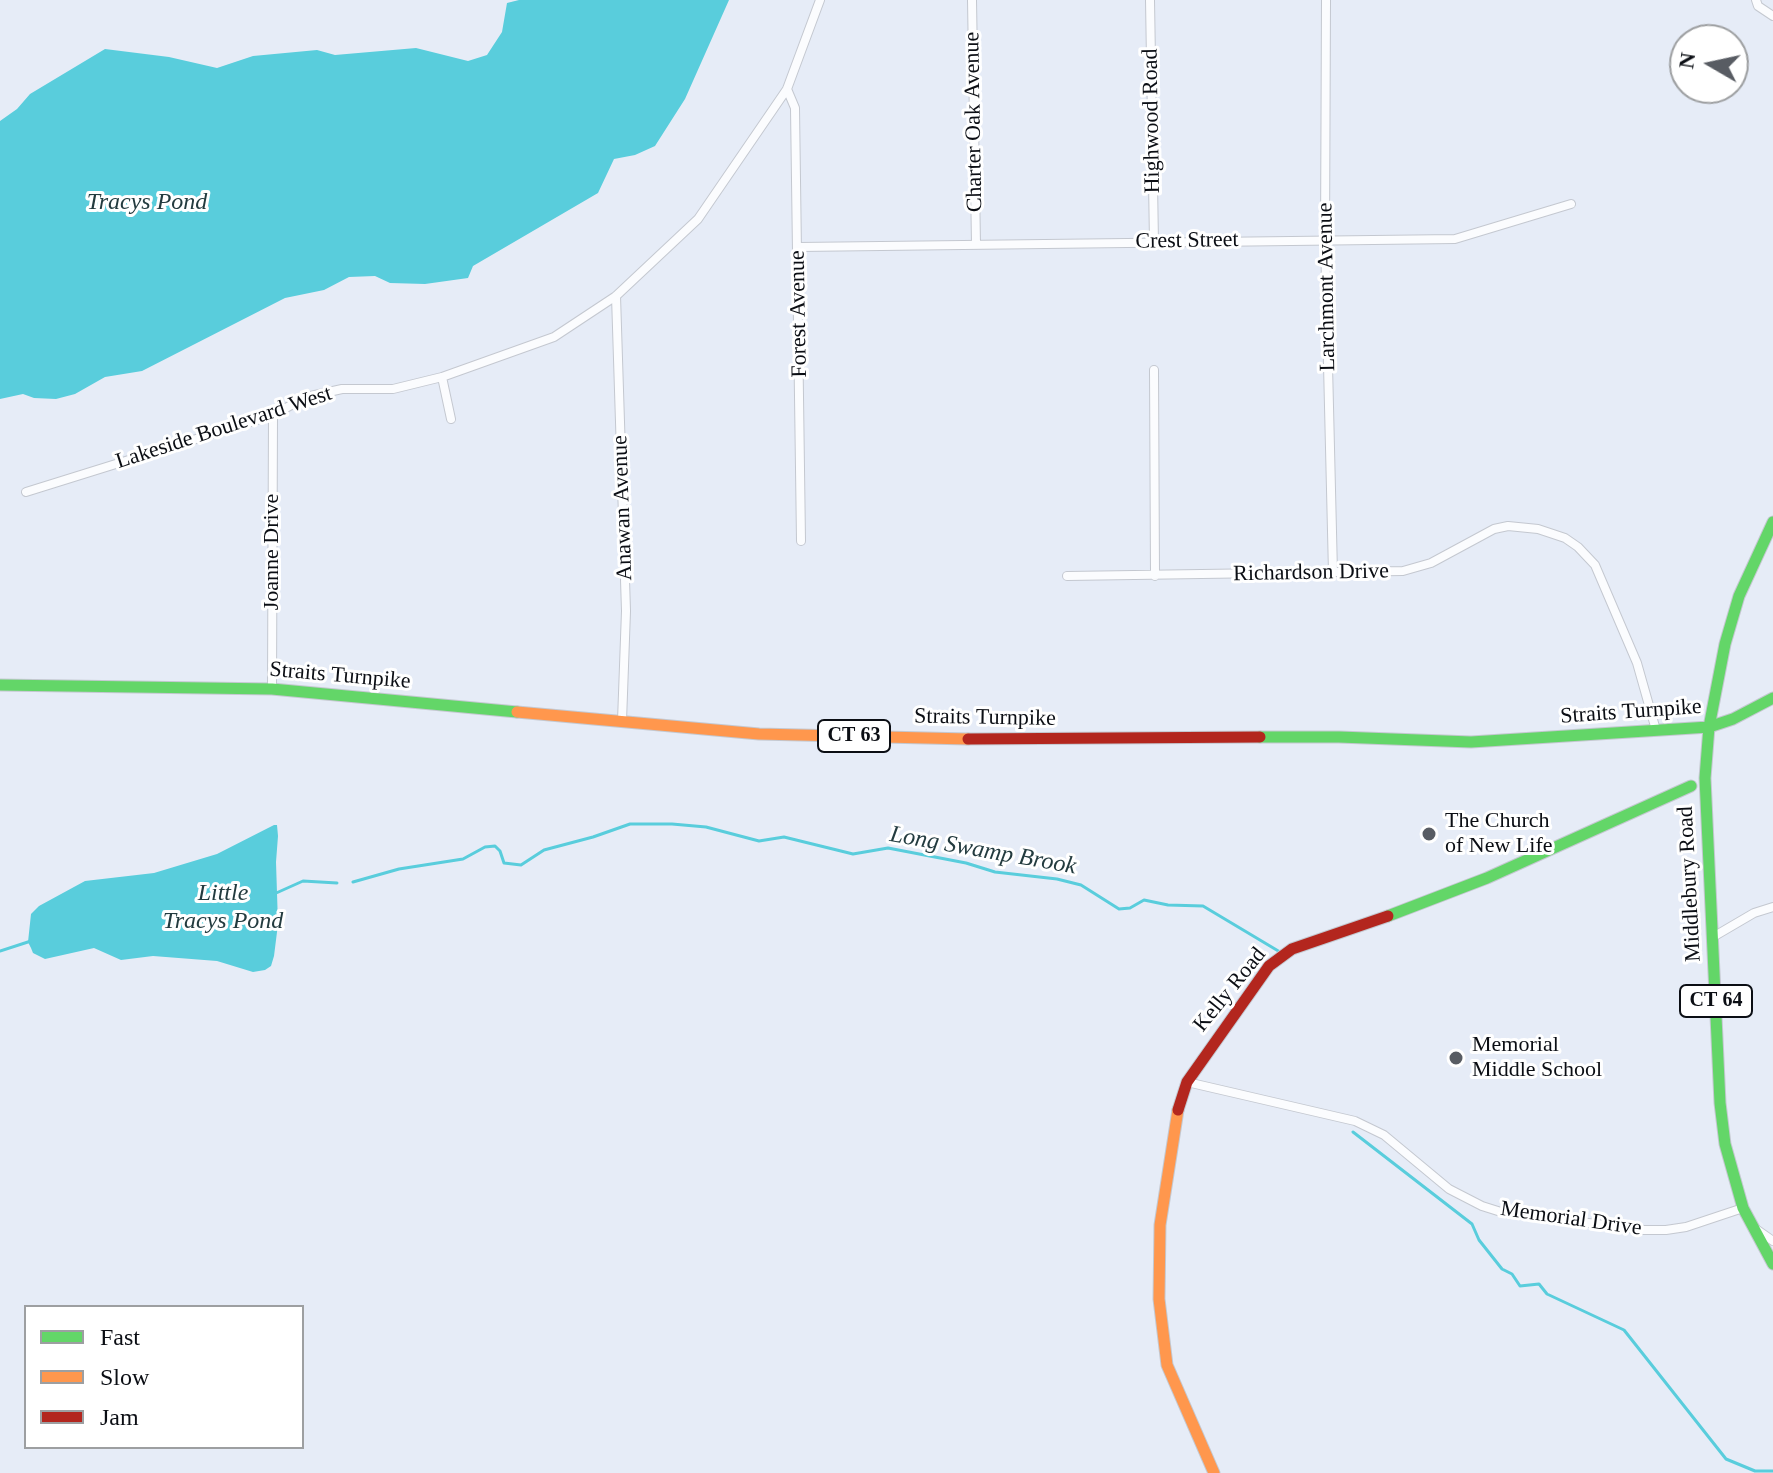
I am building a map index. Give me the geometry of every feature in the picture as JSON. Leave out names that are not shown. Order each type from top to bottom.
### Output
[{"type":"main road","name":"Middlebury Road","points":[[1773,522],[1739,596],[1725,644],[1709,727],[1706,820],[1725,1144],[1743,1208],[1773,1264]]},
{"type":"main road","name":"Straits Turnpike","points":[[0,685],[272,689],[759,734],[989,739],[1339,737],[1471,742],[1709,727],[1733,719],[1773,698]]},
{"type":"main road","name":"Kelly Road","points":[[1214,1473],[1167,1365],[1159,1299],[1160,1225],[1179,1103],[1187,1082],[1210,1046],[1269,966],[1292,949],[1487,878],[1691,786]]},
{"type":"street","name":"Lakeside Boulevard West","points":[[26,492],[273,415],[306,397],[342,389],[393,389],[442,377],[554,337],[616,296],[698,219],[787,89],[820,0]]},
{"type":"street","name":"Charter Oak Avenue","points":[[972,0],[976,244]]},
{"type":"street","name":"Highwood Road","points":[[1150,0],[1154,242]]},
{"type":"street","name":"Larchmont Avenue","points":[[1326,0],[1325,240],[1333,573]]},
{"type":"street","points":[[1756,0],[1758,6],[1773,16]]},
{"type":"street","name":"Forest Avenue","points":[[787,89],[795,108],[801,541]]},
{"type":"street","name":"Crest Street","points":[[799,247],[1455,239],[1571,204]]},
{"type":"street","name":"Anawan Avenue","points":[[616,296],[626,611],[622,721]]},
{"type":"street","points":[[1154,370],[1155,576]]},
{"type":"street","points":[[442,377],[451,419]]},
{"type":"street","name":"Joanne Drive","points":[[272,689],[273,415]]},
{"type":"street","name":"Richardson Drive","points":[[1067,576],[1403,571],[1431,563],[1477,537],[1508,526],[1538,529],[1565,538],[1587,554],[1600,576],[1637,663],[1656,730]]},
{"type":"street","points":[[1713,937],[1754,913],[1773,907]]},
{"type":"street","name":"Memorial Drive","points":[[1187,1082],[1355,1121],[1384,1135],[1449,1189],[1501,1212],[1644,1230],[1686,1227],[1743,1208]]},
{"type":"street","points":[[1752,1226],[1773,1241]]},
{"type":"water","name":"Tracys Pond","points":[[519,0],[729,0],[685,99],[655,146],[635,155],[614,159],[598,193],[473,266],[468,278],[425,284],[390,283],[375,276],[349,277],[324,290],[285,298],[142,371],[105,377],[75,394],[56,399],[23,394],[0,399],[0,121],[17,109],[30,94],[105,49],[169,57],[217,68],[253,56],[317,50],[335,55],[416,48],[468,61],[487,55],[502,32],[507,3]]},
{"type":"water","name":"Little Tracys Pond","points":[[277,825],[278,836],[278,924],[274,956],[271,966],[265,970],[253,972],[217,961],[153,956],[121,960],[94,948],[45,959],[33,953],[28,942],[31,914],[39,906],[85,881],[154,873],[217,854]]},
{"type":"waterway","name":"Long Swamp Brook","points":[[353,882],[399,869],[463,859],[485,847],[495,846],[504,863],[521,865],[544,850],[630,824],[672,824],[706,827],[759,841],[784,837],[853,854],[888,848],[966,863],[995,872],[1057,879],[1081,885],[1119,909],[1130,908],[1144,900],[1168,905],[1203,906],[1280,952]]},
{"type":"waterway","name":"Long Swamp Brook","points":[[274,894],[303,881],[337,883]]},
{"type":"waterway","name":"Long Swamp Brook","points":[[0,951],[31,941]]},
{"type":"waterway","name":"Long Swamp Brook","points":[[1353,1132],[1472,1224],[1479,1240],[1520,1286],[1539,1284],[1547,1294],[1624,1330],[1726,1459],[1755,1471],[1773,1471]]},
{"type":"traffic: fast","points":[[1773,522],[1739,596],[1725,644],[1709,727],[1705,778],[1720,1103],[1725,1144],[1743,1208],[1773,1264]]},
{"type":"traffic: fast","points":[[0,685],[272,689],[517,712]]},
{"type":"traffic: fast","points":[[1260,737],[1471,742],[1709,727],[1733,719],[1773,698]]},
{"type":"traffic: fast","points":[[1388,916],[1487,878],[1691,786]]},
{"type":"traffic: slow","points":[[517,712],[759,734],[968,739]]},
{"type":"traffic: slow","points":[[1178,1110],[1160,1225],[1159,1299],[1167,1365],[1214,1473]]},
{"type":"traffic: jam","points":[[968,739],[1260,737]]},
{"type":"traffic: jam","points":[[1178,1110],[1187,1082],[1269,966],[1292,949],[1388,916]]},
{"type":"place","name":"The Church of New Life","points":[[1429,834]]},
{"type":"place","name":"Memorial Middle School","points":[[1456,1058]]}]
